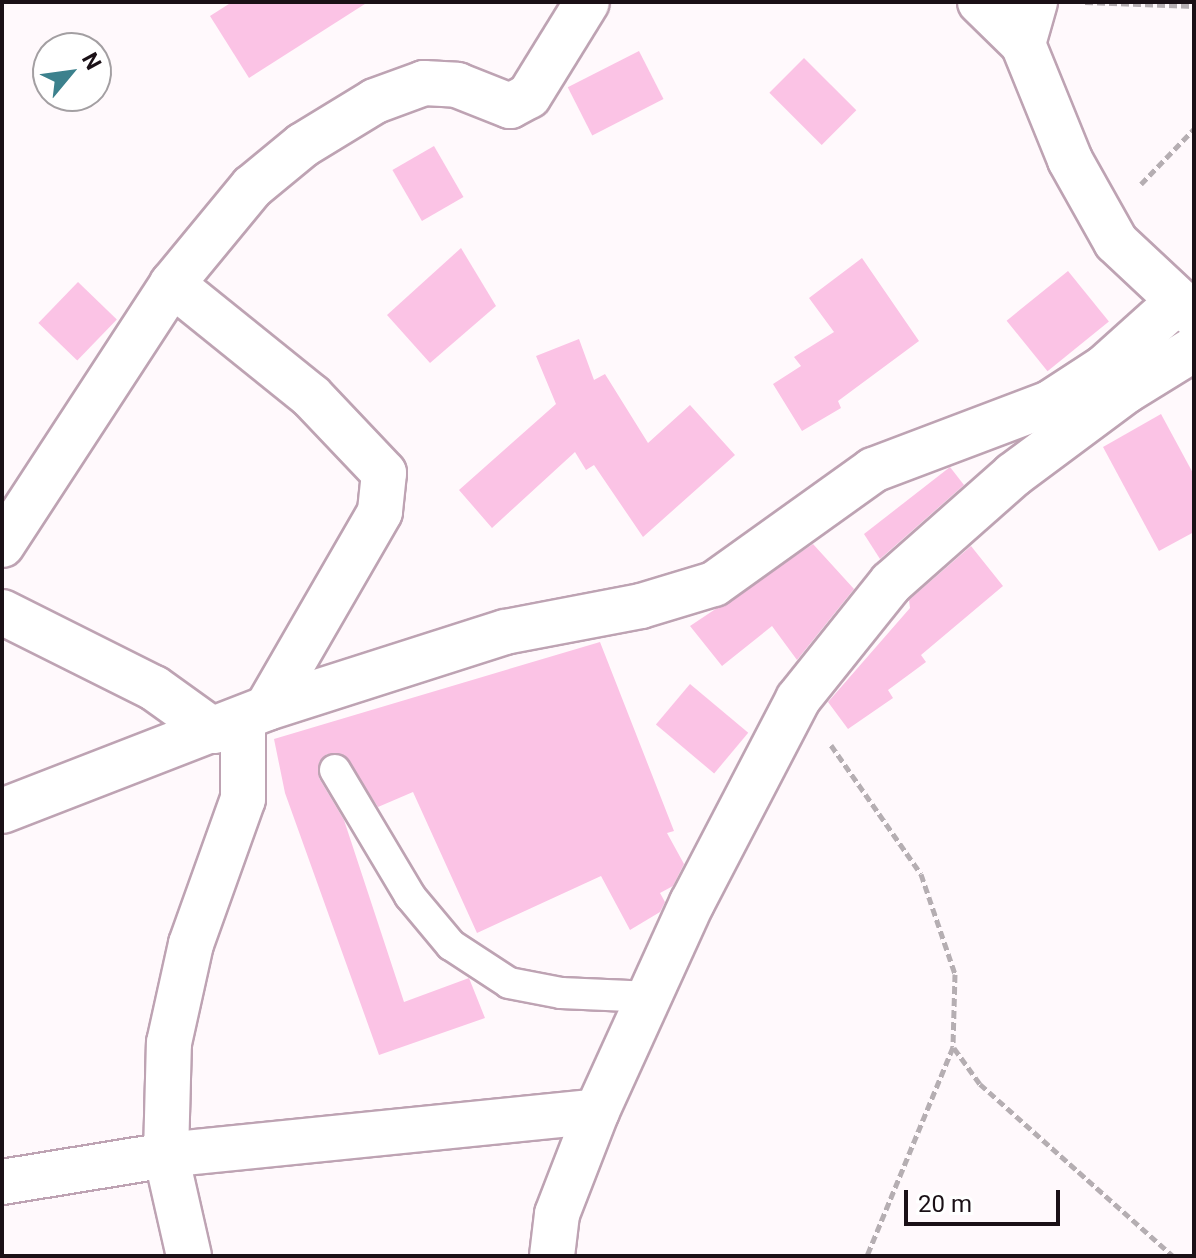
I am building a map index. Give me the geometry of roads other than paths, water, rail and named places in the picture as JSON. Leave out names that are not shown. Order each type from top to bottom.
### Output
[{"type":"street","points":[[2,545],[172,284],[252,187],[303,145],[375,101],[424,83],[457,85],[510,106],[529,96],[587,2]]},
{"type":"street","points":[[2,811],[241,719],[505,632],[641,606],[714,584],[873,470],[1050,403],[1185,309],[1116,242],[1053,124],[1023,44],[980,2]]},
{"type":"street","points":[[1023,44],[1035,2]]},
{"type":"street","points":[[172,284],[311,396],[384,473],[380,512],[241,719],[243,799],[191,944],[169,1043],[166,1155],[189,1256]]},
{"type":"street","points":[[552,1256],[557,1214],[597,1111],[652,997],[692,903],[798,699],[891,583],[1013,475],[1126,391],[1194,349]]},
{"type":"street","points":[[2,612],[154,688],[241,719]]},
{"type":"street","points":[[2,1182],[166,1155],[597,1111]]},
{"type":"lane","points":[[335,770],[410,896],[451,945],[509,983],[561,993],[652,997]]}]
